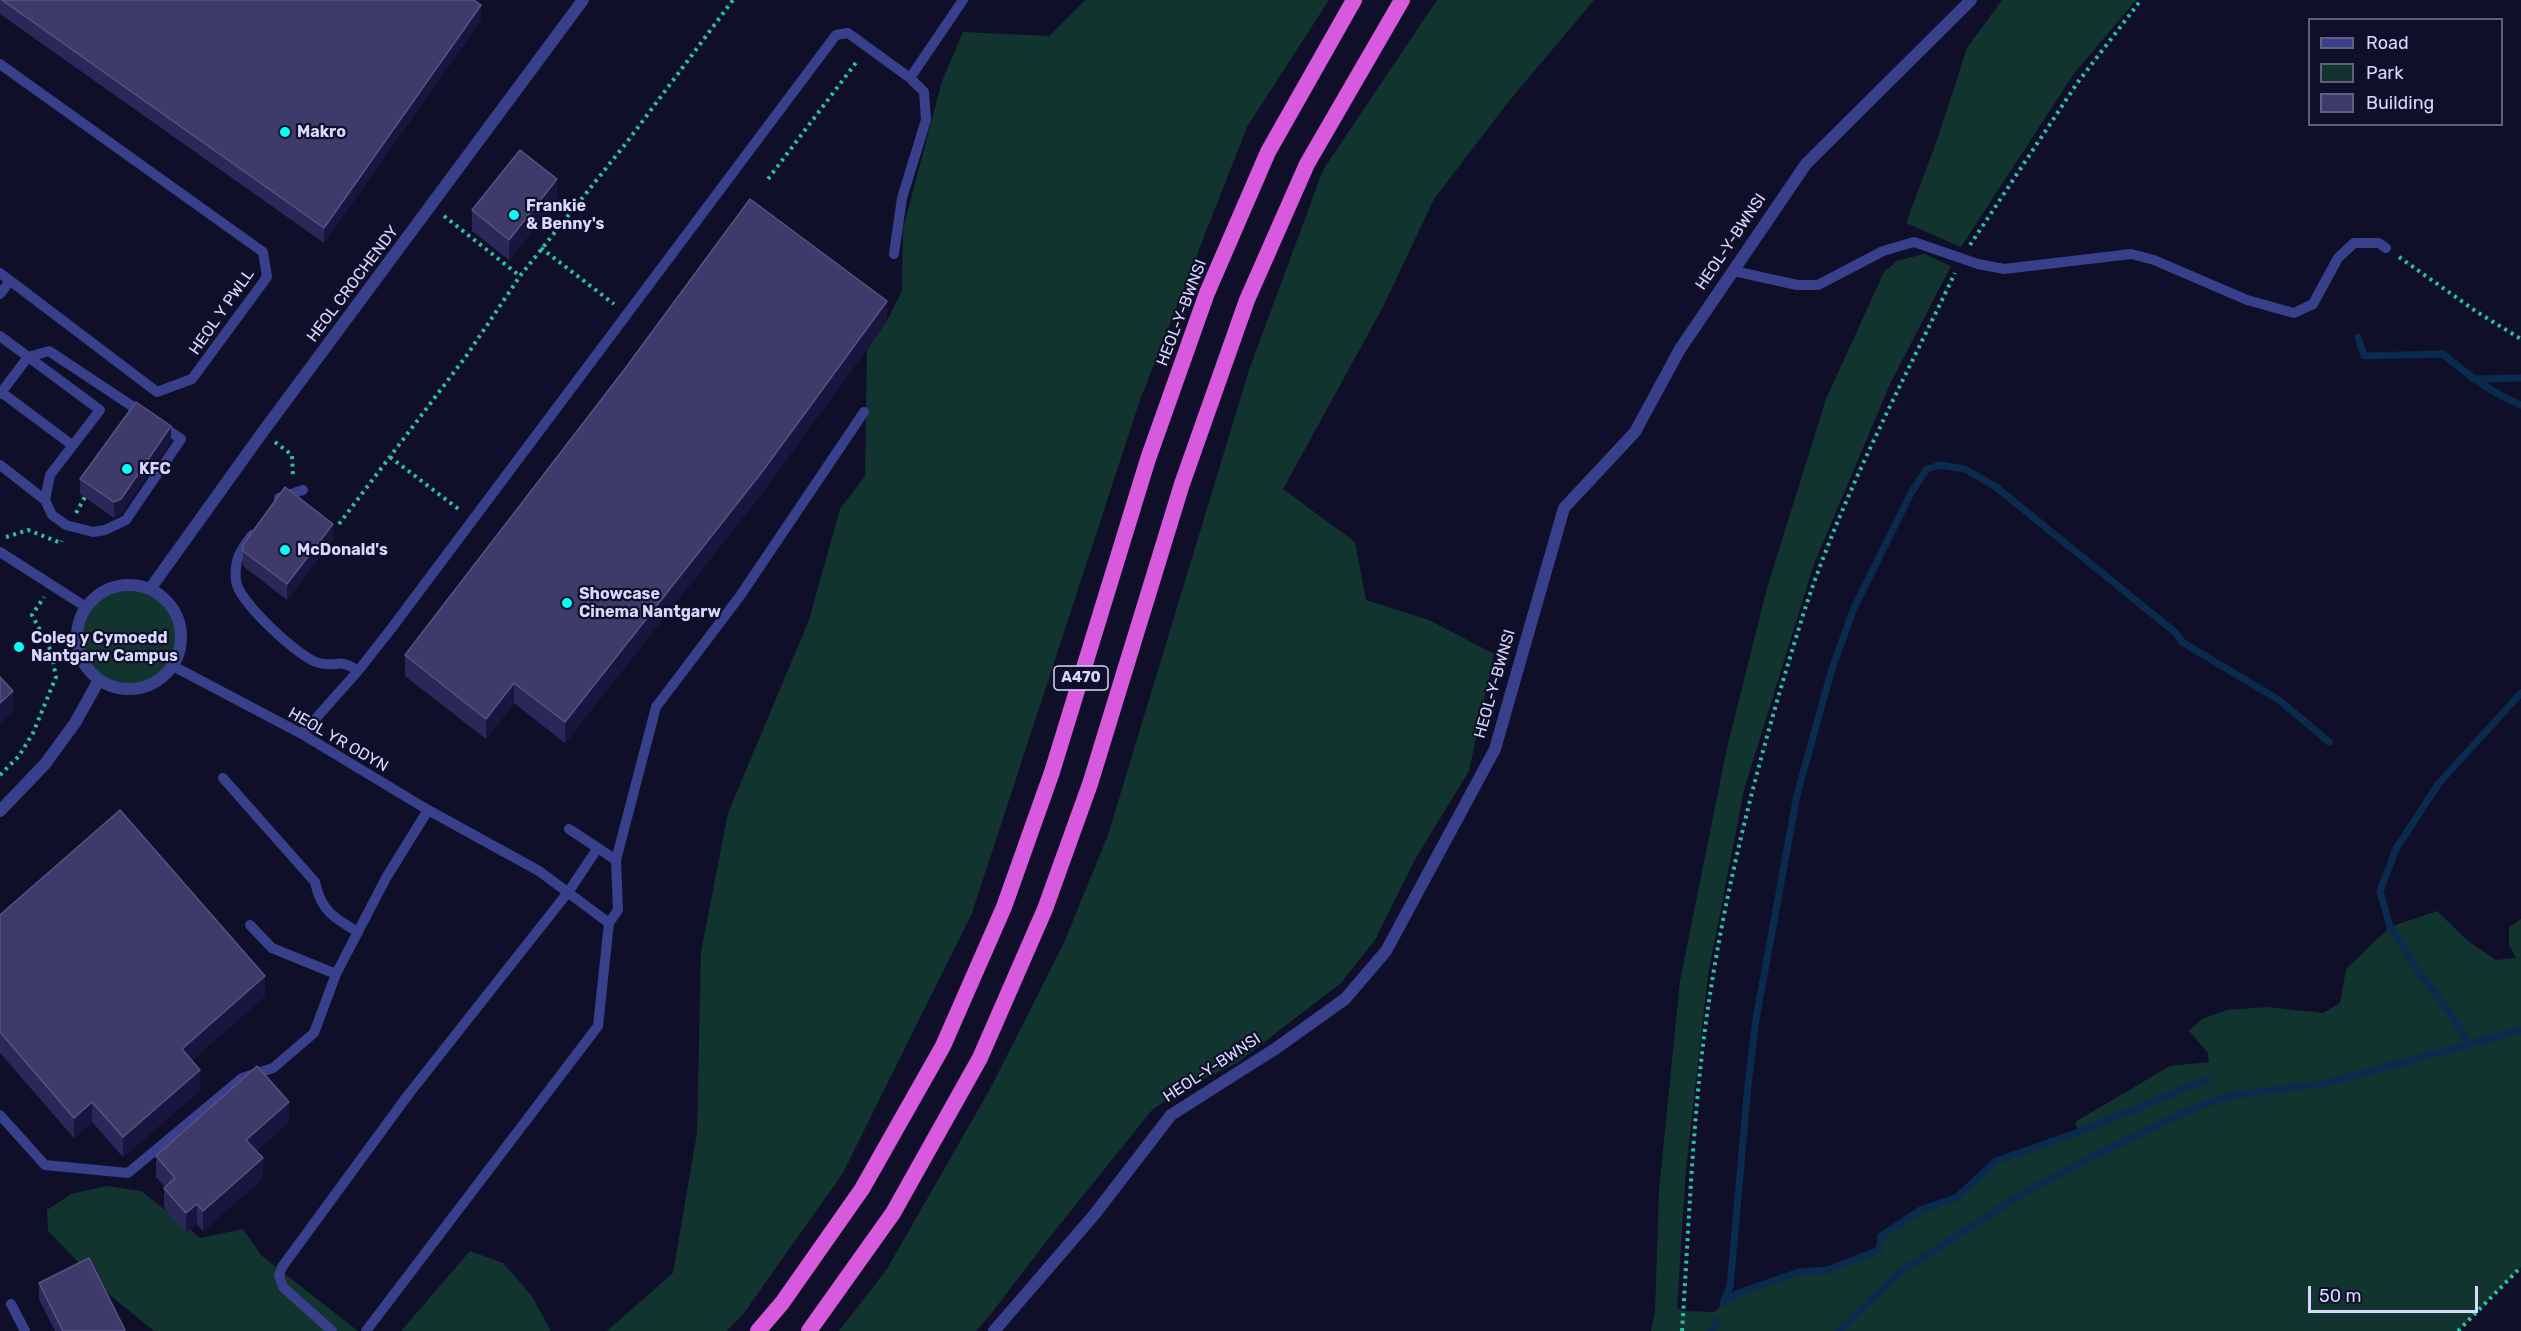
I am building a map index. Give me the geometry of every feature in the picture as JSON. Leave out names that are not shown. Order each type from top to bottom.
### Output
[{"type":"highway","name":"HEOL-Y-BWNSI","points":[[758,1331],[782,1303],[862,1189],[943,1046],[1004,907],[1052,772],[1148,459],[1207,293],[1268,152],[1354,0]]},
{"type":"highway","name":"A470","points":[[809,1331],[893,1213],[980,1058],[1045,909],[1090,784],[1182,484],[1247,300],[1307,164],[1402,0]]},
{"type":"street","name":"HEOL CROCHENDY","points":[[150,589],[262,433],[432,207],[583,0]]},
{"type":"street","name":"HEOL-Y-BWNSI","points":[[994,1331],[1095,1215],[1171,1115],[1275,1049],[1345,999],[1386,951],[1495,749],[1564,508],[1635,432],[1680,349],[1806,164],[1971,0]]},
{"type":"street","points":[[133,585],[150,589],[165,599],[176,614],[181,631],[180,649],[172,666],[160,679],[146,686],[130,689],[113,687],[99,680],[87,668],[80,654],[77,638],[79,622],[86,607],[99,594],[115,586],[133,585]]},
{"type":"street","points":[[0,811],[45,764],[75,723],[99,680]]},
{"type":"lane","points":[[910,78],[936,43],[963,0]]},
{"type":"lane","points":[[302,734],[358,671],[836,35],[848,33],[910,78],[924,92],[926,120],[902,198],[894,254]]},
{"type":"lane","name":"HEOL Y PWLL","points":[[0,64],[263,252],[267,278],[192,379],[157,392],[0,273]]},
{"type":"lane","points":[[1734,271],[1797,285],[1818,285],[1883,251],[1914,242],[1962,259],[2004,269],[2131,254],[2154,260],[2247,300],[2294,313],[2313,304],[2338,258],[2354,243],[2379,243],[2386,248]]},
{"type":"lane","points":[[0,294],[10,281]]},
{"type":"lane","points":[[0,336],[100,410],[50,476],[45,500]]},
{"type":"lane","points":[[0,465],[45,500],[52,515],[69,526],[93,532],[116,527],[126,520],[181,439],[49,351],[28,357],[1,393],[72,446]]},
{"type":"lane","points":[[366,1331],[598,1026],[609,923],[618,910],[616,860],[656,707],[740,596],[864,412]]},
{"type":"lane","points":[[274,505],[280,496],[298,491]]},
{"type":"lane","points":[[261,522],[236,558],[236,583],[248,603],[281,639],[318,663],[347,663],[358,671]]},
{"type":"lane","points":[[0,552],[86,607]]},
{"type":"lane","name":"HEOL YR ODYN","points":[[172,666],[302,734],[428,810],[487,842],[569,891],[609,923]]},
{"type":"lane","points":[[223,778],[315,882],[319,900],[335,919],[358,932]]},
{"type":"lane","points":[[0,1115],[45,1165],[128,1173],[242,1078],[273,1068],[314,1033],[336,974],[386,878],[428,810]]},
{"type":"lane","points":[[569,829],[616,860]]},
{"type":"lane","points":[[332,1331],[283,1287],[279,1275],[282,1267],[408,1095],[569,891],[597,849]]},
{"type":"lane","points":[[250,925],[272,948],[336,974]]},
{"type":"lane","points":[[11,1304],[25,1331]]},
{"type":"path","points":[[339,524],[467,355],[541,248],[627,142],[733,0]]},
{"type":"path","points":[[1682,1331],[1695,1115],[1707,1020],[1739,840],[1805,610],[1847,500],[1962,259],[2078,82],[2141,0]]},
{"type":"path","points":[[768,179],[867,48]]},
{"type":"path","points":[[432,207],[520,276]]},
{"type":"path","points":[[541,248],[626,314]]},
{"type":"path","points":[[2386,248],[2477,312],[2521,339]]},
{"type":"path","points":[[262,433],[292,455],[298,491]]},
{"type":"path","points":[[390,457],[472,519]]},
{"type":"path","points":[[0,540],[28,530],[61,543],[69,526]]},
{"type":"path","points":[[0,775],[19,756],[33,733],[56,677],[51,651],[32,615],[52,586]]},
{"type":"path","points":[[2458,1331],[2521,1267]]},
{"type":"green space","points":[[1085,0],[1329,0],[1247,127],[1140,400],[972,913],[843,1173],[744,1313],[727,1331],[607,1331],[673,1273],[697,1133],[701,952],[728,813],[809,620],[840,509],[865,476],[867,350],[887,321],[902,291],[903,229],[942,81],[963,32],[1049,36]]},
{"type":"green space","points":[[1437,0],[1594,0],[1509,101],[1434,199],[1383,307],[1283,489],[1355,542],[1366,600],[1429,620],[1494,654],[1469,771],[1414,861],[1375,940],[1341,983],[1237,1063],[1188,1086],[1152,1110],[976,1331],[839,1331],[887,1269],[989,1091],[1063,945],[1108,835],[1249,370],[1323,170]]},
{"type":"green space","points":[[2002,0],[2136,0],[2073,75],[1961,247],[1906,223],[1936,143],[1967,48]]},
{"type":"green space","points":[[1924,254],[1951,266],[1890,384],[1814,564],[1744,790],[1708,975],[1686,1169],[1677,1308],[1684,1311],[1715,1312],[1723,1303],[1738,1293],[1799,1272],[1828,1270],[1879,1250],[1881,1236],[1922,1209],[1956,1198],[1996,1161],[2079,1132],[2075,1122],[2170,1066],[2209,1062],[2208,1053],[2189,1031],[2202,1019],[2227,1010],[2268,1007],[2323,1013],[2340,1003],[2346,969],[2390,927],[2437,911],[2468,941],[2496,960],[2516,958],[2509,945],[2509,927],[2521,919],[2521,1267],[2458,1331],[1651,1331],[1655,1311],[1659,1191],[1680,981],[1727,748],[1767,588],[1826,399],[1884,272],[1897,261]]},
{"type":"green space","points":[[129,585],[149,589],[166,600],[177,617],[181,637],[177,657],[166,674],[149,685],[129,689],[109,685],[92,674],[81,657],[77,637],[81,617],[92,600],[109,589]]},
{"type":"green space","points":[[107,1186],[141,1191],[200,1238],[243,1229],[262,1256],[358,1331],[154,1331],[111,1296],[48,1231],[47,1210],[71,1194]]},
{"type":"green space","points":[[470,1251],[503,1263],[531,1295],[551,1331],[401,1331]]},
{"type":"building","name":"Makro","points":[[2,0],[474,0],[481,5],[324,228]]},
{"type":"building","points":[[520,150],[557,179],[509,240],[472,210]]},
{"type":"building","points":[[750,199],[887,301],[762,472],[565,722],[514,683],[486,719],[405,655],[624,370]]},
{"type":"building","name":"KFC","points":[[136,402],[171,426],[121,499],[114,502],[80,479]]},
{"type":"building","points":[[285,487],[333,524],[287,584],[243,551],[243,545]]},
{"type":"building","points":[[0,677],[13,691],[0,703]]},
{"type":"building","points":[[120,810],[265,976],[182,1049],[200,1070],[123,1137],[92,1102],[74,1118],[0,1032],[0,915]]},
{"type":"building","points":[[257,1066],[289,1102],[246,1140],[263,1158],[203,1211],[197,1204],[186,1213],[164,1188],[175,1178],[156,1156]]},
{"type":"building","points":[[89,1258],[124,1331],[63,1331],[39,1283]]},
{"type":"waterway","points":[[2358,337],[2364,356],[2443,354],[2489,389],[2521,405]]},
{"type":"waterway","points":[[2473,379],[2521,378]]},
{"type":"waterway","points":[[1723,1303],[1730,1287],[1756,1019],[1797,795],[1831,672],[1854,608],[1911,493],[1927,469],[1940,465],[1965,469],[1996,487],[2176,633],[2182,642],[2279,700],[2329,742]]},
{"type":"waterway","points":[[2469,1045],[2449,1011],[2420,974],[2390,927],[2380,891],[2396,849],[2439,783],[2521,693]]},
{"type":"waterway","points":[[1839,1331],[1897,1274],[2017,1197],[2091,1157],[2185,1112],[2227,1096],[2327,1083],[2521,1030]]},
{"type":"waterway","points":[[1724,1302],[1738,1293],[1799,1272],[1828,1270],[1879,1250],[1881,1236],[1922,1209],[1956,1198],[1996,1161],[2079,1132],[2207,1079]]},
{"type":"waterway","points":[[1711,1331],[1718,1321]]},
{"type":"place","name":"Makro","points":[[285,132]]},
{"type":"place","name":"Frankie & Benny's","points":[[514,215]]},
{"type":"place","name":"KFC","points":[[127,469]]},
{"type":"place","name":"McDonald's","points":[[285,550]]},
{"type":"place","name":"Showcase Cinema Nantgarw","points":[[567,603]]},
{"type":"place","name":"Coleg y Cymoedd Nantgarw Campus","points":[[19,647]]}]
